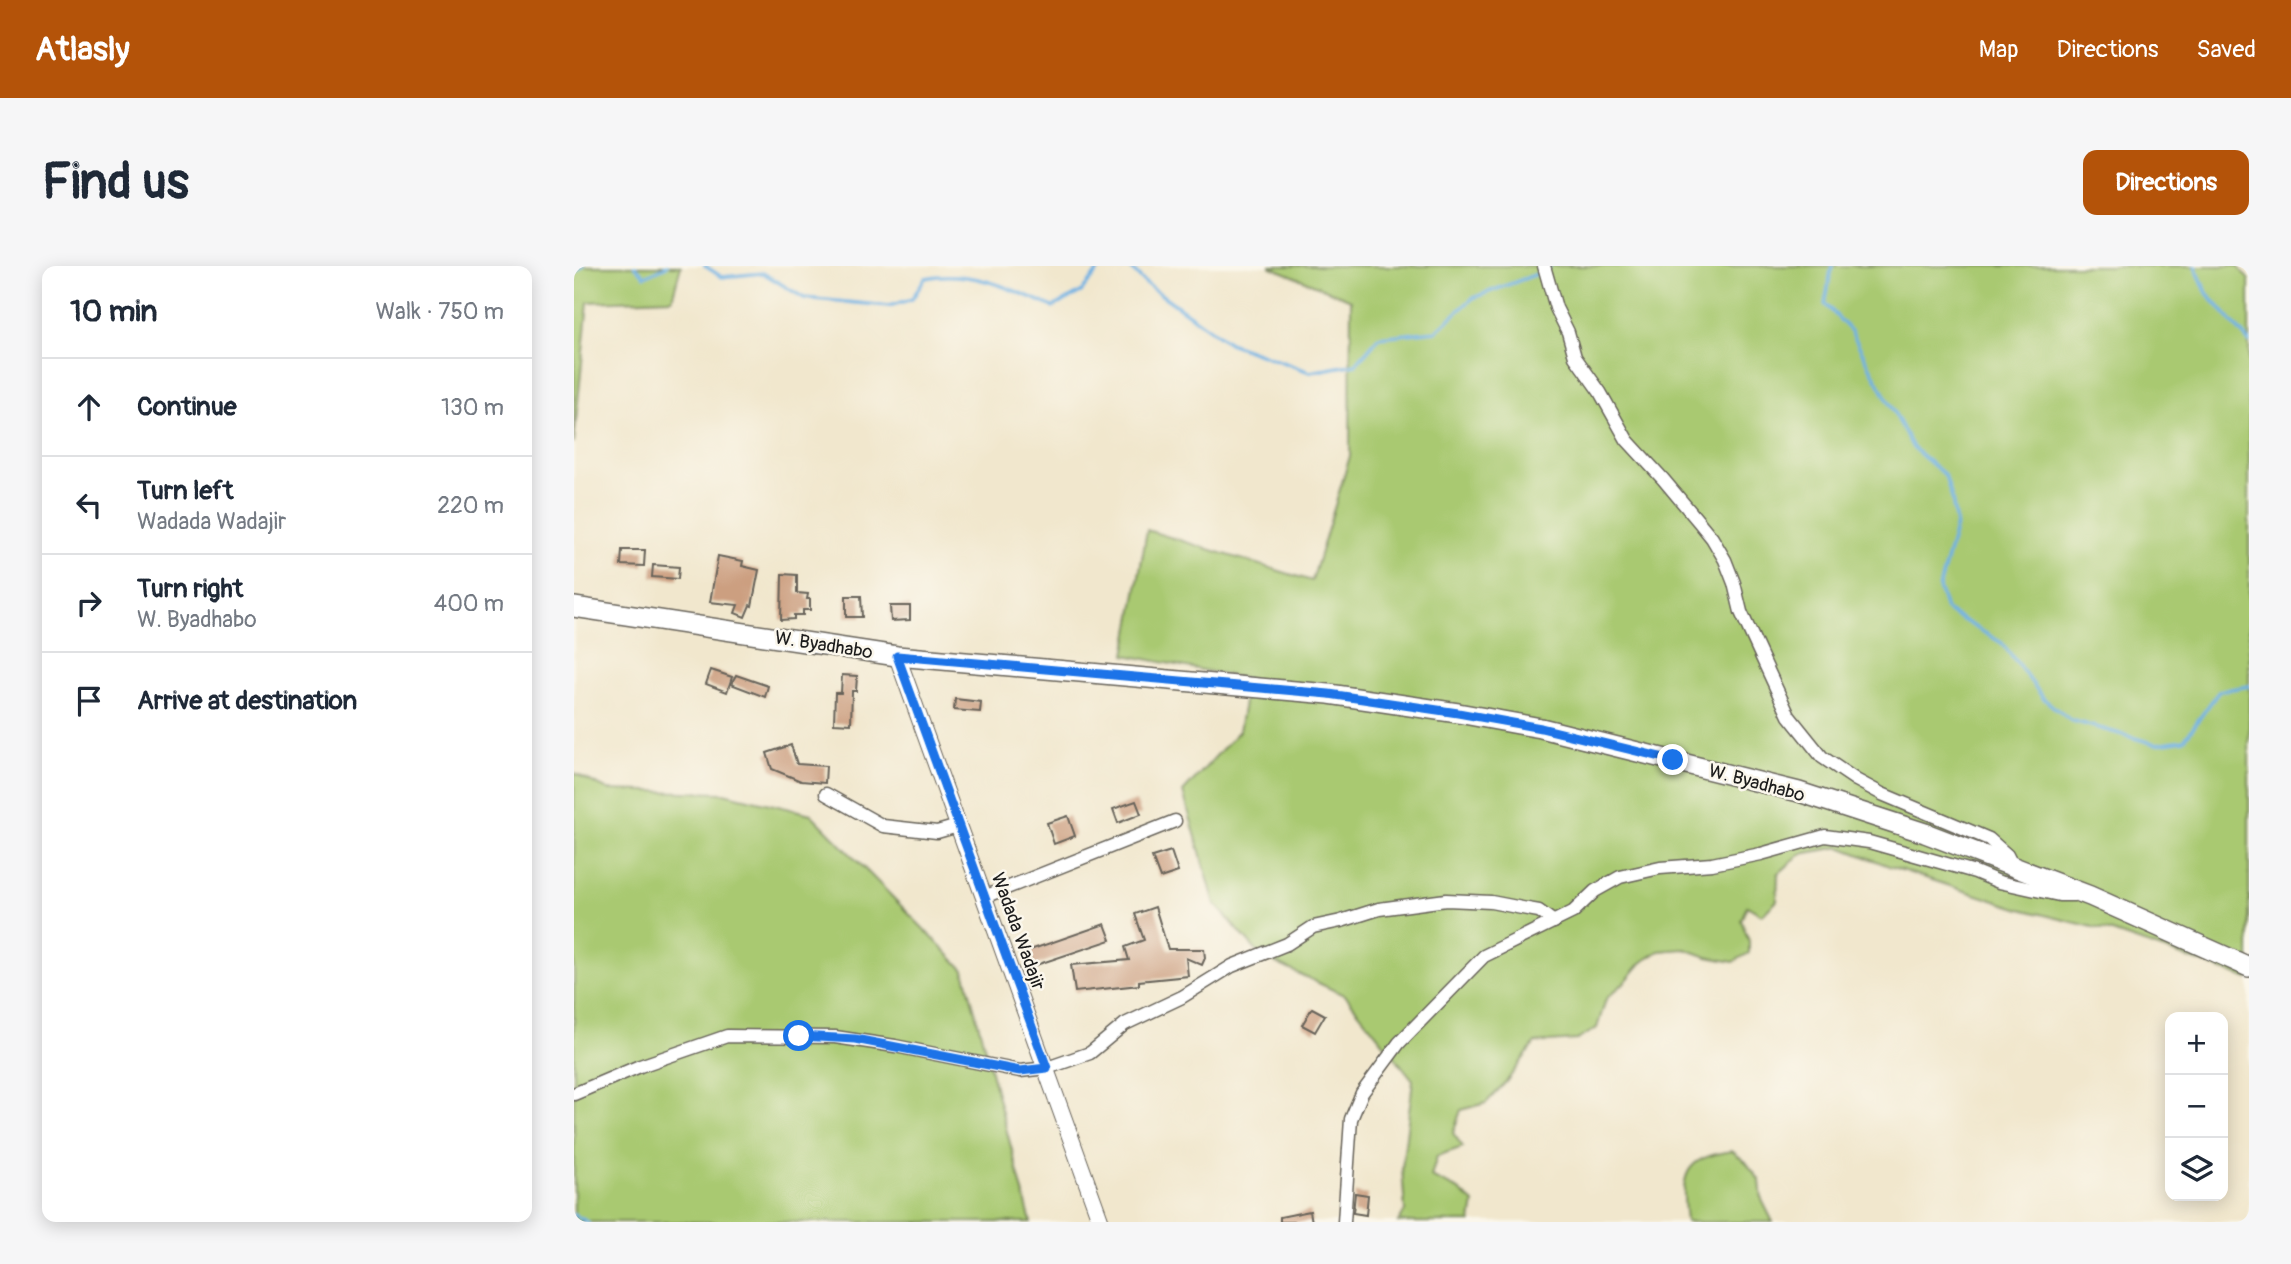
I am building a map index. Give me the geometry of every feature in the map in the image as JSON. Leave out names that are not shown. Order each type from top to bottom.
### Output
[{"type":"main road","name":"W. Byadhabo","points":[[574,607],[897,656],[1329,694],[1541,728],[1799,792],[1925,833],[2090,895],[2249,967]]},
{"type":"street","points":[[1544,266],[1556,308],[1579,364],[1600,391],[1627,440],[1713,538],[1725,560],[1741,612],[1789,716],[1822,757],[1856,780],[1893,799],[1989,839],[2007,855],[2012,865]]},
{"type":"street","name":"Wadada Wadajir","points":[[897,656],[1101,1222]]},
{"type":"street","points":[[827,794],[883,826],[937,832],[958,826]]},
{"type":"street","points":[[984,897],[1175,821]]},
{"type":"street","points":[[1344,1222],[1351,1119],[1362,1093],[1399,1043],[1484,956],[1573,912],[1595,891],[1620,877],[1660,868],[1712,864],[1825,836],[1869,842],[1975,873],[1999,883],[2059,895],[2090,895]]},
{"type":"street","points":[[574,1094],[640,1066],[727,1036],[835,1037],[1020,1071],[1047,1068],[1090,1053],[1125,1024],[1182,997],[1232,966],[1287,944],[1313,927],[1379,909],[1446,900],[1491,902],[1538,911],[1554,922]]},
{"type":"green space","points":[[574,266],[681,266],[672,299],[588,302],[574,443]]},
{"type":"green space","points":[[1269,266],[2238,266],[2249,280],[2249,979],[2109,931],[2020,909],[1840,847],[1801,854],[1778,874],[1777,901],[1762,915],[1747,906],[1741,920],[1749,941],[1749,953],[1733,962],[1685,949],[1659,951],[1641,963],[1606,999],[1597,1028],[1577,1040],[1535,1043],[1506,1082],[1486,1103],[1461,1110],[1453,1133],[1463,1147],[1437,1156],[1431,1177],[1459,1190],[1474,1203],[1471,1222],[1398,1222],[1405,1211],[1402,1168],[1413,1080],[1346,996],[1261,956],[1215,904],[1183,792],[1239,731],[1248,679],[1125,655],[1147,530],[1312,581],[1350,456],[1351,300]]},
{"type":"green space","points":[[574,773],[608,790],[724,793],[811,814],[964,970],[1031,1222],[574,1222]]},
{"type":"green space","points":[[1732,1151],[1746,1162],[1760,1181],[1762,1200],[1773,1222],[1686,1222],[1684,1193],[1688,1172],[1703,1159]]},
{"type":"building","points":[[622,550],[645,550],[644,566],[621,565]]},
{"type":"building","points":[[718,556],[743,561],[742,566],[759,570],[752,606],[750,605],[745,617],[735,613],[738,605],[710,602]]},
{"type":"building","points":[[653,565],[679,567],[678,579],[652,577]]},
{"type":"building","points":[[782,574],[797,575],[797,593],[808,594],[807,599],[810,599],[810,610],[803,610],[803,615],[794,615],[794,619],[781,620]]},
{"type":"building","points":[[846,596],[861,596],[862,617],[846,617]]},
{"type":"building","points":[[890,606],[910,606],[910,620],[891,621]]},
{"type":"building","points":[[711,670],[732,677],[727,692],[706,684]]},
{"type":"building","points":[[736,675],[768,686],[765,697],[731,684]]},
{"type":"building","points":[[842,675],[857,676],[856,691],[852,691],[851,724],[834,723],[835,693],[841,693]]},
{"type":"building","points":[[955,699],[981,702],[980,712],[954,710]]},
{"type":"building","points":[[791,745],[797,764],[826,766],[825,783],[801,781],[772,769],[767,753]]},
{"type":"building","points":[[1136,801],[1141,814],[1118,823],[1113,809]]},
{"type":"building","points":[[1068,816],[1075,836],[1054,844],[1047,823]]},
{"type":"building","points":[[1171,851],[1178,872],[1160,878],[1152,857]]},
{"type":"building","points":[[1155,907],[1168,949],[1204,949],[1205,958],[1202,965],[1186,958],[1188,976],[1075,992],[1071,965],[1129,960],[1125,947],[1144,940],[1135,914]]},
{"type":"building","points":[[1105,924],[1111,940],[1033,966],[1027,951]]},
{"type":"building","points":[[1312,1008],[1325,1015],[1315,1032],[1302,1025]]},
{"type":"building","points":[[1355,1193],[1368,1195],[1366,1215],[1353,1213]]},
{"type":"building","points":[[1310,1211],[1312,1222],[1280,1222],[1280,1217]]},
{"type":"waterway","points":[[574,273],[583,266]]},
{"type":"waterway","points":[[635,266],[645,276],[667,266]]},
{"type":"waterway","points":[[705,266],[722,277],[763,273],[804,298],[889,306],[912,299],[925,278],[959,276],[991,282],[1053,307],[1081,292],[1102,266]]},
{"type":"waterway","points":[[1129,266],[1145,283],[1229,343],[1310,372],[1356,364],[1379,337],[1436,331],[1473,298],[1545,271],[1550,266]]},
{"type":"waterway","points":[[1832,266],[1825,304],[1851,331],[1913,448],[1945,475],[1956,525],[1939,588],[1946,610],[2002,643],[2044,699],[2070,720],[2156,744],[2184,740],[2219,691],[2249,686]]},
{"type":"waterway","points":[[2195,266],[2207,293],[2249,342]]},
{"type":"waterway","points":[[574,1215],[588,1222]]},
{"type":"route","points":[[799,1036],[855,1039],[1020,1071],[1047,1068],[897,656],[1329,694],[1541,728],[1673,760]]}]
